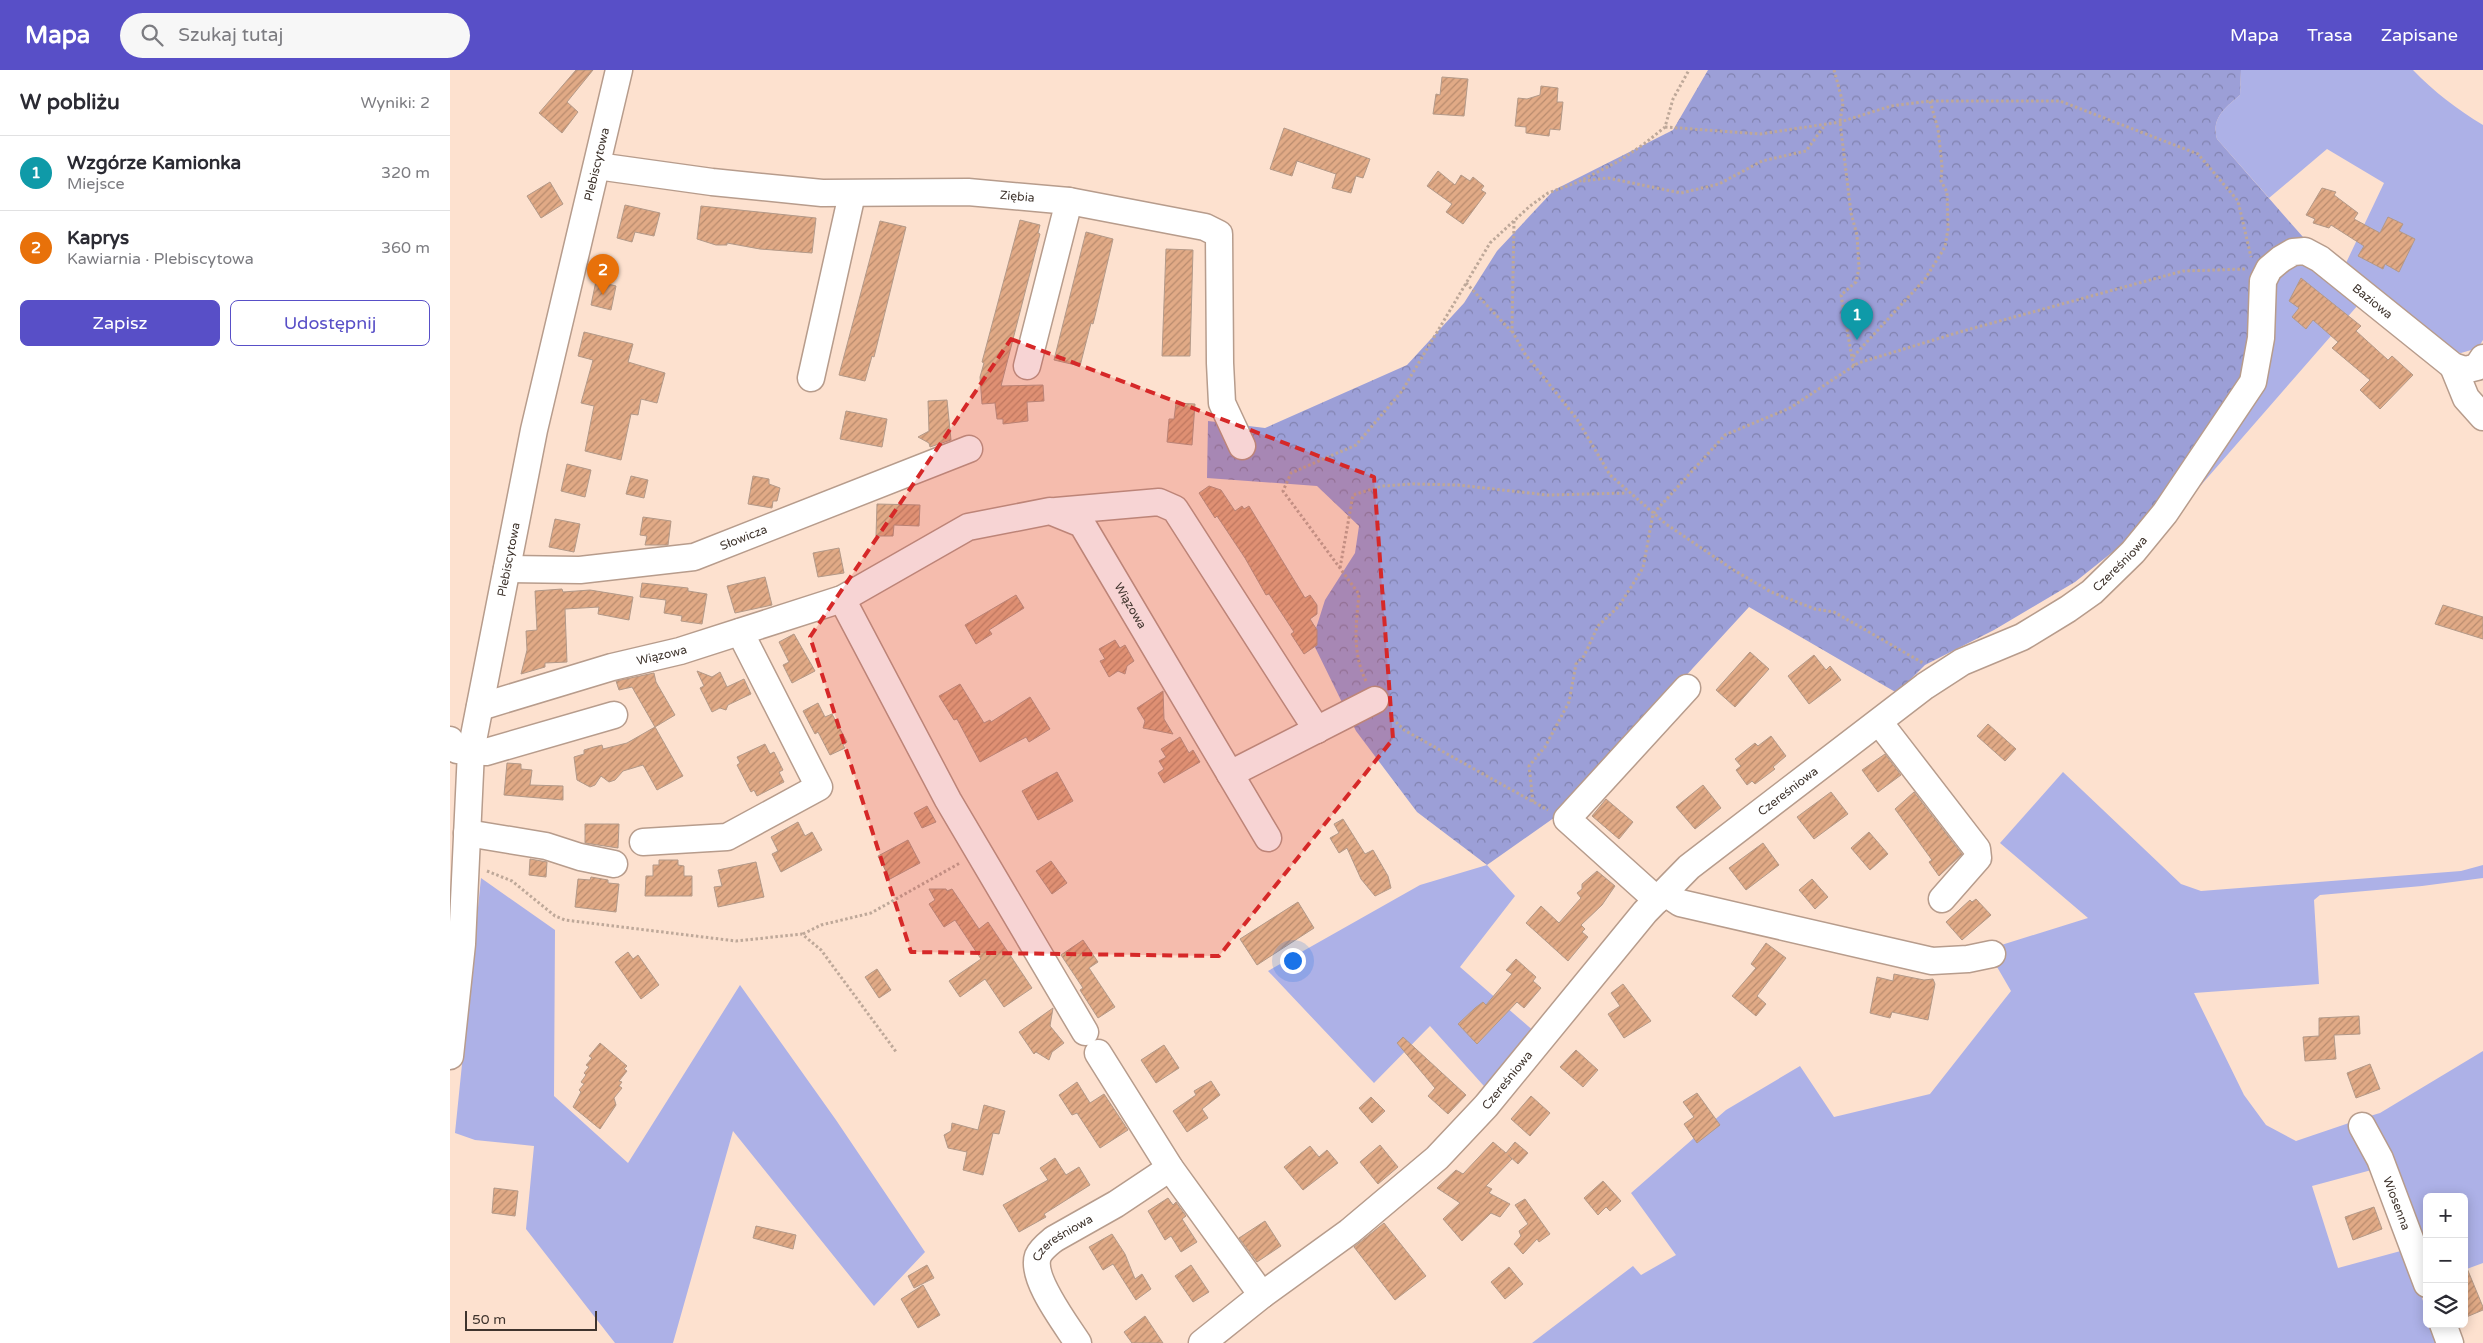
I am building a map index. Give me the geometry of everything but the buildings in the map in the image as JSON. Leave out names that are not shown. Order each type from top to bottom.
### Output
[{"type":"street","name":"Plebiscytowa","points":[[450,1056],[460,965],[466,863],[467,833],[461,746],[480,707],[536,421],[620,70]]},
{"type":"street","name":"Ziębia","points":[[597,166],[712,182],[852,194],[968,192],[1069,201],[1205,227],[1219,234],[1222,403],[1242,446]]},
{"type":"street","points":[[811,378],[852,194]]},
{"type":"street","points":[[1027,366],[1069,201]]},
{"type":"street","name":"Baziowa","points":[[2256,270],[2269,269],[2280,259],[2293,252],[2306,251],[2320,259],[2453,366]]},
{"type":"street","name":"Czereśniowa","points":[[1202,1343],[1262,1295],[1348,1232],[1437,1158],[1486,1106],[1661,897],[1689,867],[1938,678],[1962,662],[2022,636],[2092,592],[2113,574],[2150,533],[2253,382],[2262,338],[2256,270]]},
{"type":"street","points":[[2453,366],[2465,370],[2477,367],[2483,358]]},
{"type":"street","points":[[2453,366],[2466,398],[2483,417]]},
{"type":"street","name":"Słowicza","points":[[507,568],[580,570],[694,557],[969,449]]},
{"type":"street","points":[[1050,512],[1160,502],[1175,509],[1317,730]]},
{"type":"street","name":"Wiązowa","points":[[480,707],[740,632],[842,599],[968,527],[1050,512],[1082,524],[1268,838]]},
{"type":"street","points":[[842,599],[948,800],[1091,1043],[1170,1168],[1262,1295]]},
{"type":"street","points":[[643,842],[727,837],[820,786],[740,632]]},
{"type":"street","points":[[1687,688],[1566,820],[1661,897],[1680,903],[1932,961],[1968,959],[1992,954]]},
{"type":"street","points":[[1230,774],[1375,700]]},
{"type":"street","points":[[461,746],[486,752],[614,715]]},
{"type":"street","points":[[1879,722],[1977,849],[1978,858],[1942,899]]},
{"type":"street","points":[[467,833],[546,846],[580,858],[614,864]]},
{"type":"street","name":"Wiosenna","points":[[2362,1126],[2380,1159],[2427,1283]]},
{"type":"street","name":"Czereśniowa","points":[[1078,1343],[1038,1275],[1038,1257],[1054,1239],[1116,1204],[1170,1168]]},
{"type":"street","points":[[2444,1328],[2450,1343]]},
{"type":"path","points":[[1566,820],[1404,730],[1375,700],[1359,667],[1355,640],[1359,594],[1283,491],[1290,473],[1356,445],[1402,391],[1490,243],[1514,220],[1548,193],[1578,182],[1619,161],[1665,127],[1674,99],[1689,70]]},
{"type":"path","points":[[1834,70],[1842,103],[1840,122],[1851,214],[1857,235],[1859,268],[1856,282],[1841,295],[1854,366]]},
{"type":"path","points":[[1533,802],[1528,766],[1545,746],[1569,702],[1576,664],[1584,656],[1598,626],[1619,606],[1643,568],[1653,514],[1725,435],[1790,408],[1854,366],[1963,331],[2183,271],[2256,270],[2238,201],[2198,154],[2060,101],[1930,101],[1891,106],[1840,122],[1760,134],[1665,127]]},
{"type":"path","points":[[1852,358],[1925,279],[1945,247],[1948,229],[1947,192],[1940,181],[1942,166],[1938,129],[1930,101]]},
{"type":"path","points":[[1578,182],[1608,178],[1681,194],[1719,184],[1762,161],[1806,151],[1826,124]]},
{"type":"path","points":[[1512,331],[1514,220]]},
{"type":"path","points":[[1466,283],[1512,331],[1525,354],[1577,419],[1610,475],[1653,514],[1732,569],[1772,592],[1815,609],[1834,612],[1918,658],[1938,678]]},
{"type":"path","points":[[1340,568],[1353,495],[1382,486],[1413,484],[1458,485],[1547,495],[1628,493]]},
{"type":"path","points":[[466,863],[512,881],[555,916],[565,920],[736,941],[802,934],[821,924],[871,913],[928,879],[980,853]]},
{"type":"path","points":[[802,934],[821,950],[897,1053]]},
{"type":"highlighted area","points":[[1011,339],[1374,477],[1393,739],[1219,956],[911,952],[810,637]]},
{"type":"shaded area","points":[[2241,70],[2413,70],[2446,100],[2483,125],[2483,340],[2478,348],[2461,353],[2450,351],[2346,263],[2384,183],[2327,149],[2269,198],[2217,139],[2216,125],[2218,119],[2225,109],[2240,95]]},
{"type":"shaded area","points":[[2298,265],[2316,268],[2358,305],[2161,531],[2257,398],[2269,371],[2273,284],[2283,272]]},
{"type":"shaded area","points":[[2063,772],[2181,884],[2201,891],[2461,871],[2483,865],[2483,878],[2422,886],[2320,895],[2314,900],[2319,984],[2194,993],[2244,1095],[2266,1125],[2296,1141],[2349,1123],[2379,1168],[2312,1186],[2338,1268],[2408,1249],[2423,1301],[2423,1328],[2431,1328],[2436,1343],[1532,1343],[1633,1266],[1641,1275],[1676,1255],[1631,1193],[1726,1110],[1800,1066],[1834,1117],[1930,1094],[2011,991],[1993,960],[1995,947],[2088,918],[2000,843]]},
{"type":"shaded area","points":[[1487,865],[1515,896],[1460,967],[1536,1033],[1492,1095],[1430,1026],[1374,1083],[1268,971],[1420,885]]},
{"type":"shaded area","points":[[481,878],[555,930],[554,1096],[628,1163],[740,985],[836,1120],[925,1252],[874,1306],[733,1131],[673,1343],[615,1343],[526,1229],[534,1146],[475,1140],[455,1133]]},
{"type":"shaded area","points":[[2483,1051],[2483,1263],[2468,1269],[2468,1193],[2423,1193],[2423,1254],[2370,1116],[2380,1113]]},
{"type":"green space","points":[[1708,70],[2241,70],[2240,95],[2225,109],[2218,119],[2216,125],[2217,139],[2303,237],[2278,252],[2243,378],[2171,487],[2129,539],[2075,582],[1994,630],[1925,665],[1897,693],[1749,607],[1558,815],[1487,865],[1417,812],[1356,731],[1312,641],[1325,600],[1355,553],[1359,526],[1317,486],[1207,478],[1208,421],[1265,428],[1407,365],[1464,303],[1497,251],[1554,190],[1673,130]]},
{"type":"place","name":"Kaprys","points":[[603,295]]},
{"type":"place","name":"Wzgórze Kamionka","points":[[1857,340]]}]
